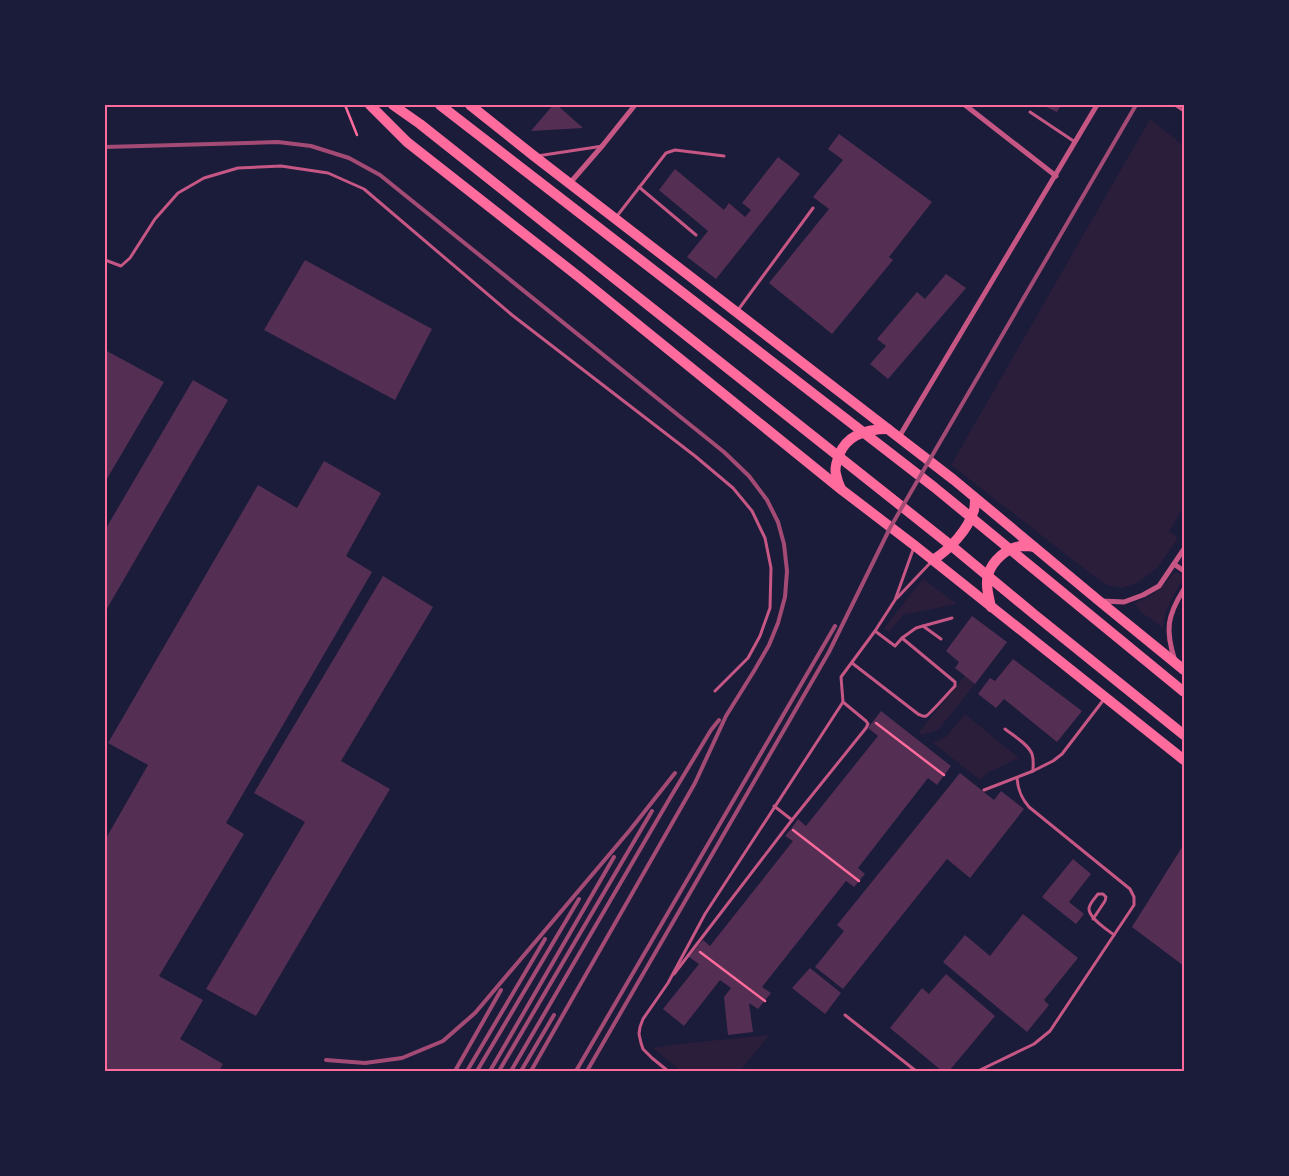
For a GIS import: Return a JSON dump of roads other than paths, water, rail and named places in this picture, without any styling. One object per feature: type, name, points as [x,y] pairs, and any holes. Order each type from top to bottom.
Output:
[{"type":"main road","points":[[370,105],[407,142],[579,277],[842,490],[1184,760]]},
{"type":"main road","points":[[393,105],[420,124],[954,548],[1184,735]]},
{"type":"main road","points":[[440,105],[934,487],[1184,692]]},
{"type":"main road","points":[[470,105],[899,437],[1180,666]]},
{"type":"main road","points":[[842,490],[836,475],[835,465],[847,441],[858,434],[874,429],[888,429]]},
{"type":"main road","points":[[933,560],[954,543],[963,531],[974,510],[975,498]]},
{"type":"main road","points":[[991,606],[987,589],[988,576],[995,562],[1007,550],[1020,546],[1034,547]]},
{"type":"street","points":[[570,184],[635,105]]},
{"type":"street","points":[[965,105],[1056,176]]},
{"type":"street","points":[[899,437],[1097,105]]},
{"type":"street","points":[[1098,600],[1124,602],[1143,595],[1159,586],[1184,550]]},
{"type":"street","points":[[1174,564],[1184,571]]},
{"type":"street","points":[[1180,666],[1171,647],[1168,631],[1171,614],[1184,589]]},
{"type":"lane","points":[[1175,105],[1184,111]]},
{"type":"lane","points":[[1030,112],[1076,142]]},
{"type":"lane","points":[[534,156],[603,146]]},
{"type":"lane","points":[[615,219],[666,153],[675,150],[724,156]]},
{"type":"lane","points":[[105,260],[121,266],[130,258],[155,219],[178,194],[204,178],[238,168],[281,166],[328,173],[364,189],[512,315],[695,456],[733,488],[752,511],[764,538],[771,568],[770,608],[760,636],[748,658],[716,691]]},
{"type":"lane","points":[[639,187],[696,235]]},
{"type":"lane","points":[[737,313],[813,208]]},
{"type":"lane","points":[[668,983],[705,914],[842,702],[841,677],[875,631],[894,600],[914,546]]},
{"type":"lane","points":[[894,600],[933,560]]},
{"type":"lane","points":[[875,631],[895,646],[902,638],[916,628],[952,618]]},
{"type":"lane","points":[[923,626],[941,639]]},
{"type":"lane","points":[[852,663],[918,714],[928,715],[955,686],[955,682],[902,638]]},
{"type":"lane","points":[[984,790],[1033,771],[1062,754],[1105,698]]},
{"type":"lane","points":[[668,1071],[643,1049],[640,1043],[639,1034],[643,1020],[668,983],[868,724],[842,702]]},
{"type":"lane","points":[[1005,729],[1028,748],[1032,754],[1033,771]]},
{"type":"lane","points":[[978,1071],[1034,1044],[1050,1031],[1134,904],[1134,897],[1130,889],[1028,807],[1018,789],[1017,778]]},
{"type":"lane","points":[[774,806],[792,820]]},
{"type":"lane","points":[[1093,919],[1105,901],[1106,897],[1103,894],[1098,894],[1089,908],[1090,914],[1093,919],[1114,935]]},
{"type":"lane","points":[[845,1015],[916,1071]]},
{"type":"railway","points":[[587,1071],[829,652],[890,528],[1136,105]]},
{"type":"railway","points":[[105,147],[278,142],[311,146],[349,158],[380,175],[724,452],[749,476],[767,500],[778,522],[784,544],[787,571],[785,597],[778,623],[769,645],[726,716],[695,783],[531,1071]]},
{"type":"railway","points":[[576,1071],[835,626]]},
{"type":"railway","points":[[511,1071],[670,798],[719,720]]},
{"type":"railway","points":[[326,1060],[365,1063],[402,1058],[443,1041],[475,1013],[630,830],[675,773]]},
{"type":"railway","points":[[499,1071],[652,811]]},
{"type":"railway","points":[[490,1071],[614,857]]},
{"type":"railway","points":[[477,1071],[579,899]]},
{"type":"railway","points":[[467,1071],[545,939]]},
{"type":"railway","points":[[455,1071],[501,990]]},
{"type":"railway","points":[[521,1071],[554,1015]]}]
